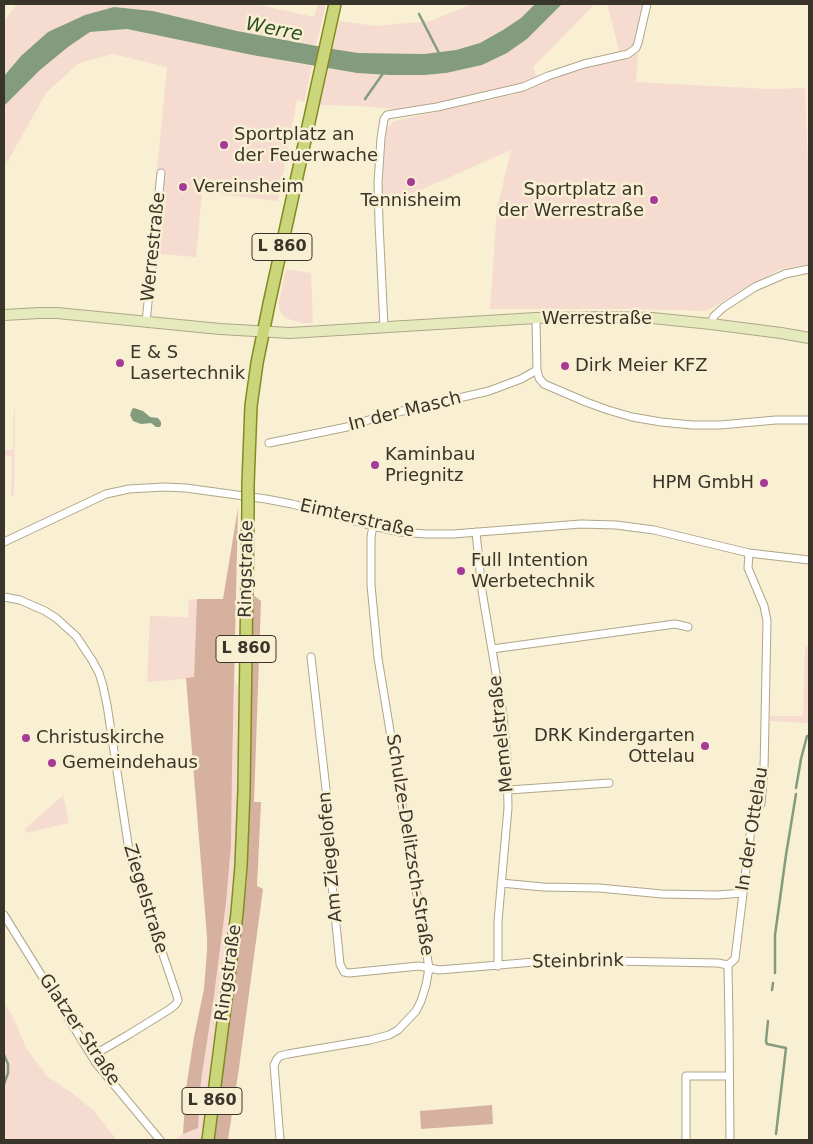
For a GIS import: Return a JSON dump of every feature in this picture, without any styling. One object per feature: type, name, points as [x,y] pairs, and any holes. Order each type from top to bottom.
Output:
[{"type":"main road","name":"Ringstraße","points":[[208,1140],[242,866],[251,406],[263,332],[334,9]]},
{"type":"main road","name":"Werrestraße","points":[[4,315],[57,313],[290,333],[536,318],[624,317],[710,324],[809,338]]},
{"type":"street","points":[[384,327],[378,204],[380,147],[384,119],[387,115],[437,107],[523,87],[584,64],[628,54],[636,48],[638,43],[647,4]]},
{"type":"street","name":"Werrestraße","points":[[146,322],[161,173]]},
{"type":"street","points":[[710,324],[714,316],[724,307],[754,287],[785,274],[809,269]]},
{"type":"street","points":[[536,318],[537,370],[539,378],[544,384],[608,410],[632,417],[692,425],[809,420]]},
{"type":"street","name":"In der Masch","points":[[269,444],[347,427],[382,416],[489,391],[521,379],[537,370]]},
{"type":"street","name":"Eimterstraße","points":[[4,542],[106,494],[140,488],[186,488],[266,499],[400,532],[453,534],[581,524],[616,525],[654,530],[748,553],[809,560]]},
{"type":"street","name":"Schulze-Delitzsch-Straße","points":[[280,1140],[274,1065],[277,1059],[288,1054],[370,1040],[389,1035],[398,1030],[416,1011],[421,1001],[429,968],[378,658],[371,585],[371,537],[373,526]]},
{"type":"street","name":"Memelstraße","points":[[476,532],[482,591],[505,735],[508,790],[507,824],[498,921],[498,966]]},
{"type":"street","name":"In der Ottelau","points":[[730,1140],[728,966],[735,959],[752,820],[755,811],[761,804],[764,770],[767,621],[764,606],[748,568],[748,553]]},
{"type":"street","name":"Ziegelstraße","points":[[4,597],[20,600],[56,618],[76,636],[99,673],[107,705],[126,842],[178,1000],[170,1009],[92,1056]]},
{"type":"street","points":[[492,649],[675,624],[688,627]]},
{"type":"street","name":"Am Ziegelofen","points":[[311,657],[327,798],[326,825],[340,964],[344,972],[349,973],[419,966],[429,968]]},
{"type":"street","points":[[508,790],[609,783]]},
{"type":"street","points":[[502,883],[543,887],[599,888],[662,894],[717,895],[744,893]]},
{"type":"street","name":"Glatzer Straße","points":[[4,914],[92,1056],[160,1140]]},
{"type":"street","name":"Steinbrink","points":[[429,968],[439,970],[558,960],[718,963],[728,966]]},
{"type":"street","points":[[686,1140],[686,1076],[729,1076]]},
{"type":"shaded area","points":[[17,4],[255,4],[314,17],[318,4],[326,4],[316,45],[237,31],[154,11],[114,7],[21,56],[4,76],[4,21]]},
{"type":"shaded area","points":[[471,4],[535,4],[521,18],[503,30],[480,43],[456,50],[424,54],[358,53],[333,49],[339,21],[376,26],[430,21]]},
{"type":"shaded area","points":[[535,4],[562,4],[527,39],[507,53],[482,65],[446,73],[425,75],[357,73],[252,55],[127,29],[90,32],[40,70],[4,106],[4,76],[21,56],[48,32],[85,15],[114,7],[153,11],[237,31],[358,53],[424,54],[456,50],[480,43],[521,18]]},
{"type":"shaded area","points":[[562,4],[595,4],[533,67],[537,77],[511,88],[403,110],[320,105],[328,68],[357,73],[425,75],[446,73],[482,65],[507,53],[527,39]]},
{"type":"shaded area","points":[[607,4],[646,4],[633,49],[620,54]]},
{"type":"shaded area","name":"Sportplatz an der Feuerwache","points":[[127,29],[312,66],[304,102],[297,100],[278,201],[202,192],[196,257],[149,253],[167,67],[113,54],[79,63],[46,93],[4,168],[4,106],[40,70],[90,32]]},
{"type":"shaded area","name":"Sportplatz an der Werrestraße","points":[[638,54],[636,82],[768,89],[805,88],[809,192],[809,264],[779,270],[707,311],[490,309],[497,209],[511,150],[382,207],[386,129],[394,121],[516,94],[540,81],[583,67]]},
{"type":"shaded area","points":[[286,269],[311,273],[313,323],[291,320],[284,317],[280,311],[279,301]]},
{"type":"shaded area","points":[[134,408],[143,411],[150,417],[158,418],[161,422],[160,427],[156,427],[151,423],[141,424],[133,421],[130,415]]},
{"type":"shaded area","points":[[14,409],[14,495],[11,496],[12,456],[4,456],[4,450],[13,450]]},
{"type":"shaded area","points":[[238,508],[231,846],[226,903],[201,1081],[198,1128],[183,1134],[186,1089],[204,989],[207,951],[186,678],[194,677],[197,599],[223,599]]},
{"type":"shaded area","points":[[253,595],[261,601],[254,802],[261,802],[257,886],[263,889],[228,1140],[214,1140],[247,881]]},
{"type":"shaded area","points":[[197,599],[194,678],[147,682],[150,616],[188,617],[189,600]]},
{"type":"shaded area","points":[[805,647],[809,647],[809,723],[770,721],[770,716],[803,716]]},
{"type":"shaded area","points":[[235,679],[239,692],[238,813],[234,891],[202,1140],[175,1140],[198,1127],[201,1081],[226,903],[231,846]]},
{"type":"shaded area","points":[[63,795],[69,823],[26,833],[25,829]]},
{"type":"shaded area","points":[[4,1002],[15,1021],[26,1048],[47,1076],[94,1111],[117,1140],[4,1140]]},
{"type":"shaded area","points":[[492,1105],[493,1124],[421,1129],[420,1111]]},
{"type":"waterway","points":[[419,14],[440,55]]},
{"type":"waterway","points":[[365,99],[384,72]]},
{"type":"waterway","points":[[796,788],[807,736]]},
{"type":"waterway","points":[[775,973],[775,935],[796,794]]},
{"type":"waterway","points":[[772,990],[773,983]]},
{"type":"waterway","points":[[768,1021],[767,1044],[786,1048],[776,1134]]},
{"type":"waterway","points":[[4,1055],[8,1064],[8,1073],[4,1084]]},
{"type":"place","name":"Sportplatz an der Feuerwache","points":[[224,145]]},
{"type":"place","name":"Tennisheim","points":[[411,182]]},
{"type":"place","name":"Vereinsheim","points":[[183,187]]},
{"type":"place","name":"Sportplatz an der Werrestraße","points":[[654,200]]},
{"type":"place","name":"E & S Lasertechnik","points":[[120,363]]},
{"type":"place","name":"Dirk Meier KFZ","points":[[565,366]]},
{"type":"place","name":"Kaminbau Priegnitz","points":[[375,465]]},
{"type":"place","name":"HPM GmbH","points":[[764,483]]},
{"type":"place","name":"Full Intention Werbetechnik","points":[[461,571]]},
{"type":"place","name":"Christuskirche","points":[[26,738]]},
{"type":"place","name":"DRK Kindergarten Ottelau","points":[[705,746]]},
{"type":"place","name":"Gemeindehaus","points":[[52,763]]},
{"type":"water label","name":"Werre","points":[[274,30]]}]
